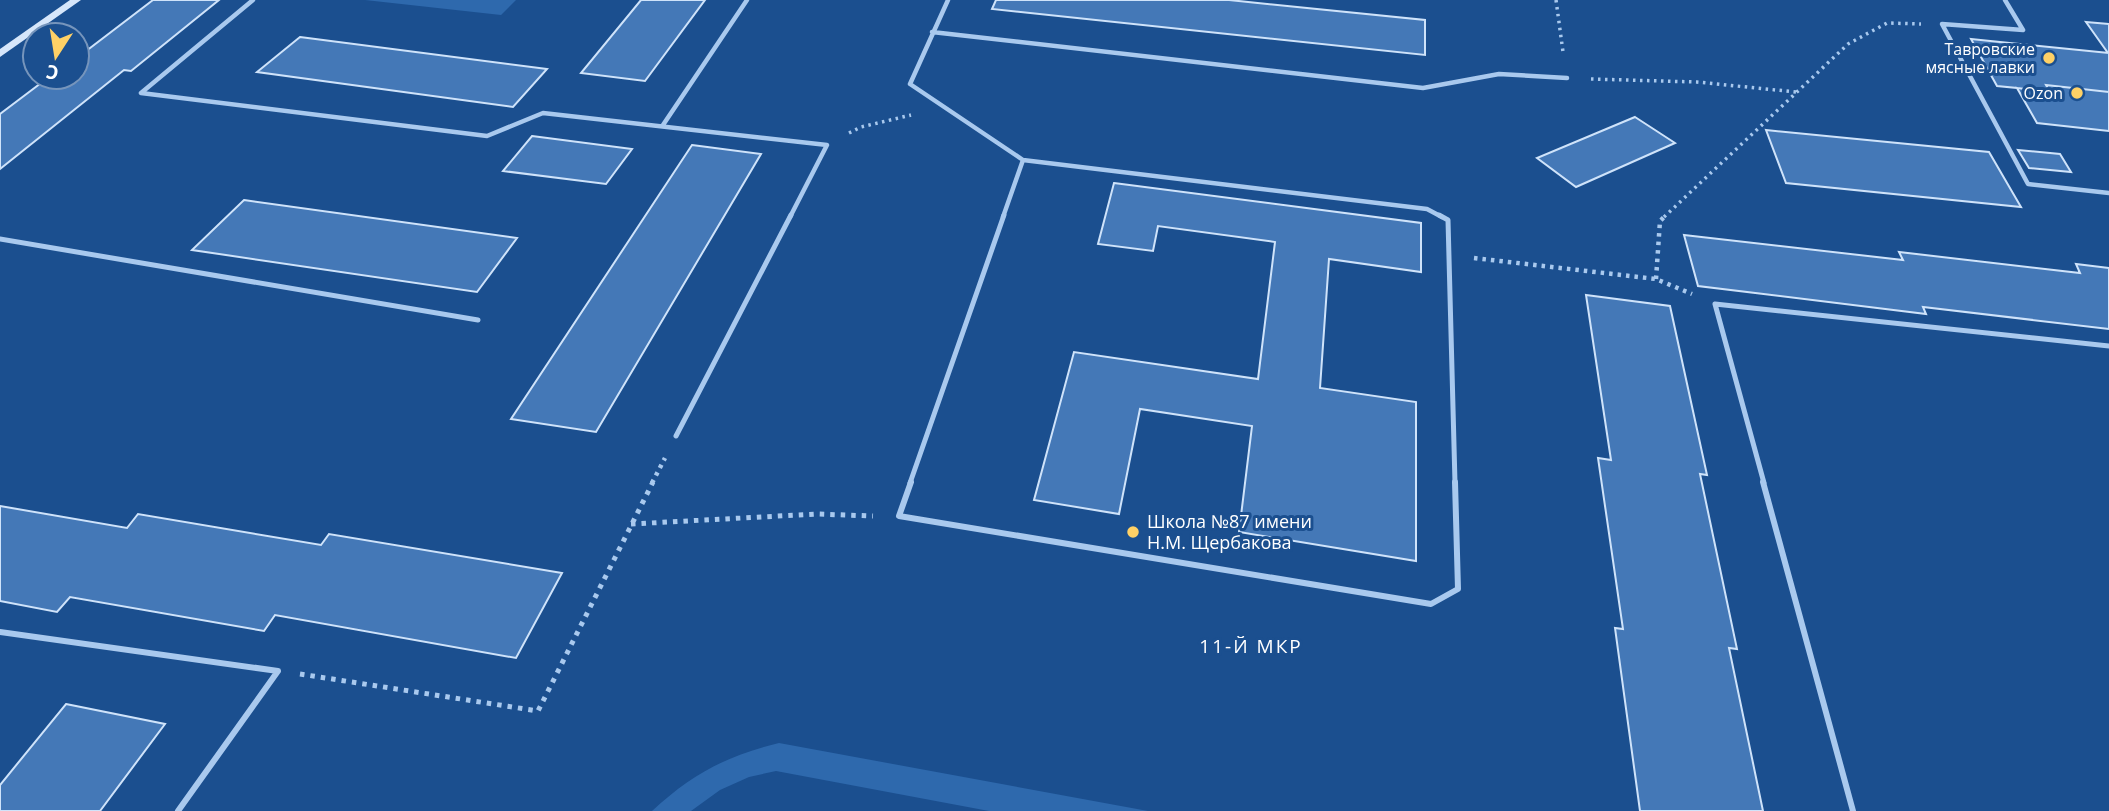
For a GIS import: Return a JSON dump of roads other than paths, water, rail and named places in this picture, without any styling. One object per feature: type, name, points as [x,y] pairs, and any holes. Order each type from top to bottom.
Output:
[{"type":"street","points":[[2,51],[76,0]]},
{"type":"lane","points":[[253,0],[141,93],[487,136],[543,113],[827,145],[676,436]]},
{"type":"lane","points":[[663,125],[747,0]]},
{"type":"lane","points":[[948,0],[910,84],[1023,160],[1427,209],[1448,220],[1458,589],[1431,604],[899,516],[1023,160]]},
{"type":"lane","points":[[2005,0],[2023,30],[1942,24],[2028,184],[2109,193]]},
{"type":"lane","points":[[932,33],[1423,88],[1499,74],[1567,78]]},
{"type":"lane","points":[[0,239],[478,320]]},
{"type":"lane","points":[[1853,811],[1716,304],[2109,346]]},
{"type":"lane","points":[[0,632],[278,671],[178,811]]},
{"type":"place","name":"Тавровские мясные лавки","points":[[2049,58]]},
{"type":"place","name":"Ozon","points":[[2077,93]]},
{"type":"place","name":"Школа №87 имени Н.М. Щербакова","points":[[1133,532]]},
{"type":"district","name":"11-Й МКР","points":[[1251,646]]}]
